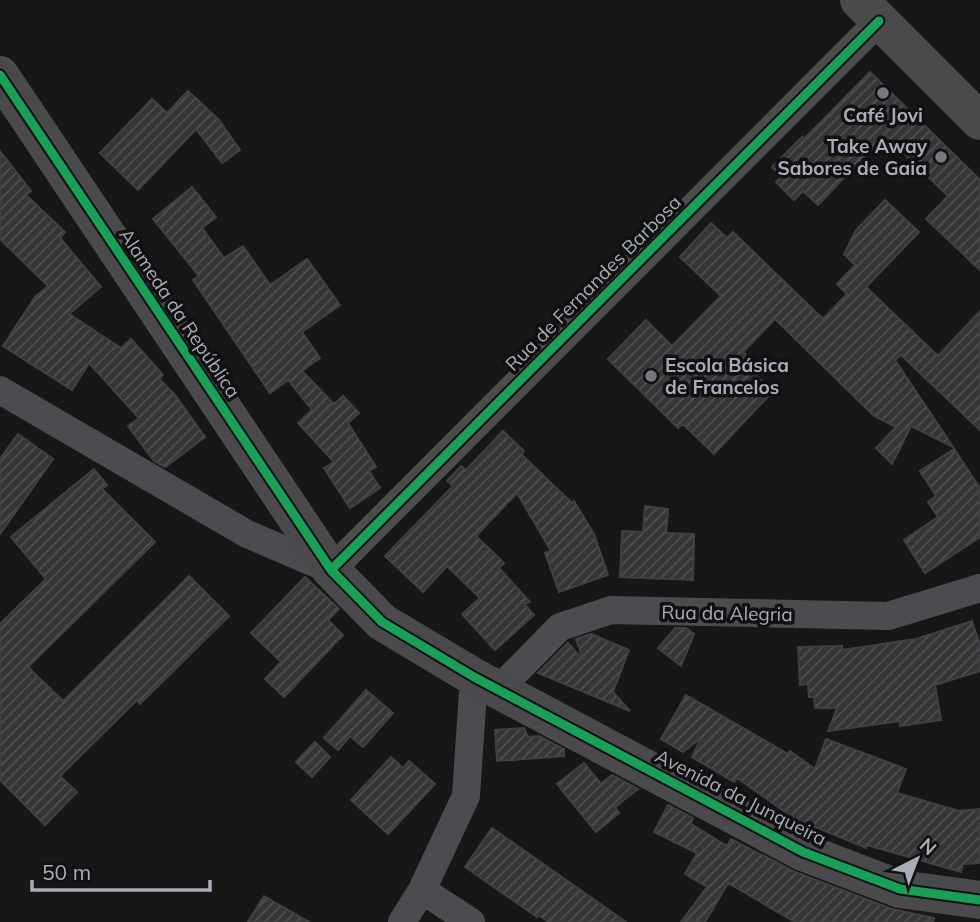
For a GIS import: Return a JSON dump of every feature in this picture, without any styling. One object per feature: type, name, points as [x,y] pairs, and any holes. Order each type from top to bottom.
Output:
[{"type":"street","points":[[869,10],[980,121]]},
{"type":"street","name":"Rua de Fernandes Barbosa","points":[[331,570],[869,10]]},
{"type":"street","name":"Alameda da República","points":[[0,75],[331,570],[382,622],[487,683]]},
{"type":"street","points":[[0,390],[247,534],[331,570]]},
{"type":"street","name":"Rua da Alegria","points":[[487,683],[560,627],[611,610],[888,616],[980,588]]},
{"type":"street","points":[[402,922],[422,890],[466,796],[487,683]]},
{"type":"street","name":"Avenida da Junqueira","points":[[487,683],[803,852],[900,889],[980,900]]},
{"type":"street","points":[[422,890],[471,922]]},
{"type":"building","points":[[870,72],[980,180],[980,270],[926,219],[948,196],[885,135],[818,205],[803,191],[794,200],[776,182],[781,177],[772,167],[802,137],[804,139]]},
{"type":"building","points":[[188,91],[219,120],[240,150],[222,163],[196,129],[138,190],[100,153],[152,99],[167,113]]},
{"type":"building","points":[[0,151],[31,191],[26,195],[65,232],[60,238],[101,287],[69,314],[121,348],[131,339],[163,375],[159,379],[175,395],[205,437],[165,467],[154,461],[128,426],[139,418],[89,363],[72,390],[3,346],[35,297],[48,286],[0,239]]},
{"type":"building","points":[[192,187],[216,217],[202,228],[224,258],[243,246],[270,285],[307,259],[340,305],[302,332],[320,358],[302,371],[334,404],[343,396],[359,413],[348,423],[376,467],[369,471],[380,488],[350,508],[324,468],[334,462],[298,423],[312,410],[288,380],[270,393],[193,280],[199,276],[153,219]]},
{"type":"building","points":[[885,200],[919,232],[866,287],[938,356],[980,311],[980,430],[901,355],[895,360],[953,447],[911,426],[892,464],[876,448],[896,427],[874,416],[775,319],[743,352],[762,370],[756,375],[773,391],[714,454],[683,424],[678,428],[608,359],[646,320],[672,346],[721,296],[680,257],[711,223],[727,238],[733,232],[823,319],[847,294],[837,284],[855,265],[844,254],[856,230]]},
{"type":"building","points":[[503,431],[524,451],[521,454],[572,503],[574,501],[594,534],[608,575],[559,592],[545,553],[551,551],[517,493],[476,536],[504,563],[499,568],[530,602],[524,604],[534,615],[495,650],[462,614],[480,598],[447,566],[423,592],[385,556],[453,486],[447,481],[461,466],[466,470]]},
{"type":"building","points":[[18,434],[53,459],[0,534],[0,459]]},
{"type":"building","points":[[954,449],[980,488],[980,537],[925,573],[904,540],[938,517],[928,502],[936,496],[920,471]]},
{"type":"building","points":[[94,469],[107,485],[102,489],[155,542],[28,667],[63,701],[189,576],[229,616],[140,704],[137,700],[60,776],[77,792],[45,825],[0,780],[0,624],[46,579],[11,537]]},
{"type":"building","points":[[645,506],[668,509],[666,533],[694,534],[693,580],[620,577],[622,531],[643,532]]},
{"type":"building","points":[[305,577],[339,609],[328,620],[343,635],[284,697],[265,679],[281,662],[251,633]]},
{"type":"building","points":[[972,621],[980,645],[980,671],[935,685],[941,720],[900,726],[900,721],[828,731],[837,708],[815,708],[814,697],[809,697],[808,684],[800,685],[798,647],[842,646],[842,650],[916,639]]},
{"type":"building","points":[[675,628],[686,628],[694,634],[681,666],[658,648]]},
{"type":"building","points":[[591,634],[629,650],[613,692],[630,711],[538,673],[568,643],[583,660],[576,639]]},
{"type":"building","points":[[366,690],[393,713],[363,747],[350,736],[338,750],[324,738]]},
{"type":"building","points":[[686,695],[788,754],[790,751],[815,769],[826,739],[906,769],[897,793],[959,811],[980,809],[980,863],[963,864],[961,872],[867,845],[866,848],[794,818],[737,778],[734,782],[692,757],[701,738],[683,752],[661,739]]},
{"type":"building","points":[[524,728],[528,737],[539,736],[564,749],[564,756],[497,761],[495,730]]},
{"type":"building","points":[[315,742],[330,757],[312,777],[296,762]]},
{"type":"building","points":[[391,757],[403,768],[409,761],[435,784],[388,834],[351,800]]},
{"type":"building","points":[[584,763],[601,784],[612,775],[638,789],[615,807],[619,813],[596,832],[557,784]]},
{"type":"building","points":[[668,805],[693,818],[691,824],[727,846],[731,839],[795,872],[892,909],[934,918],[933,922],[795,922],[728,883],[705,922],[681,922],[707,887],[685,874],[697,853],[654,832]]},
{"type":"building","points":[[492,828],[626,922],[549,922],[538,915],[537,917],[465,867]]},
{"type":"building","points":[[264,896],[309,922],[248,922]]},
{"type":"cycle path","points":[[331,570],[879,21]]},
{"type":"cycle path","points":[[0,75],[331,570],[382,622],[474,677],[803,852],[900,889],[980,900]]},
{"type":"place","name":"Café Jovi","points":[[883,93]]},
{"type":"place","name":"Take Away Sabores de Gaia","points":[[941,157]]},
{"type":"place","name":"Escola Básica de Francelos","points":[[651,376]]}]
